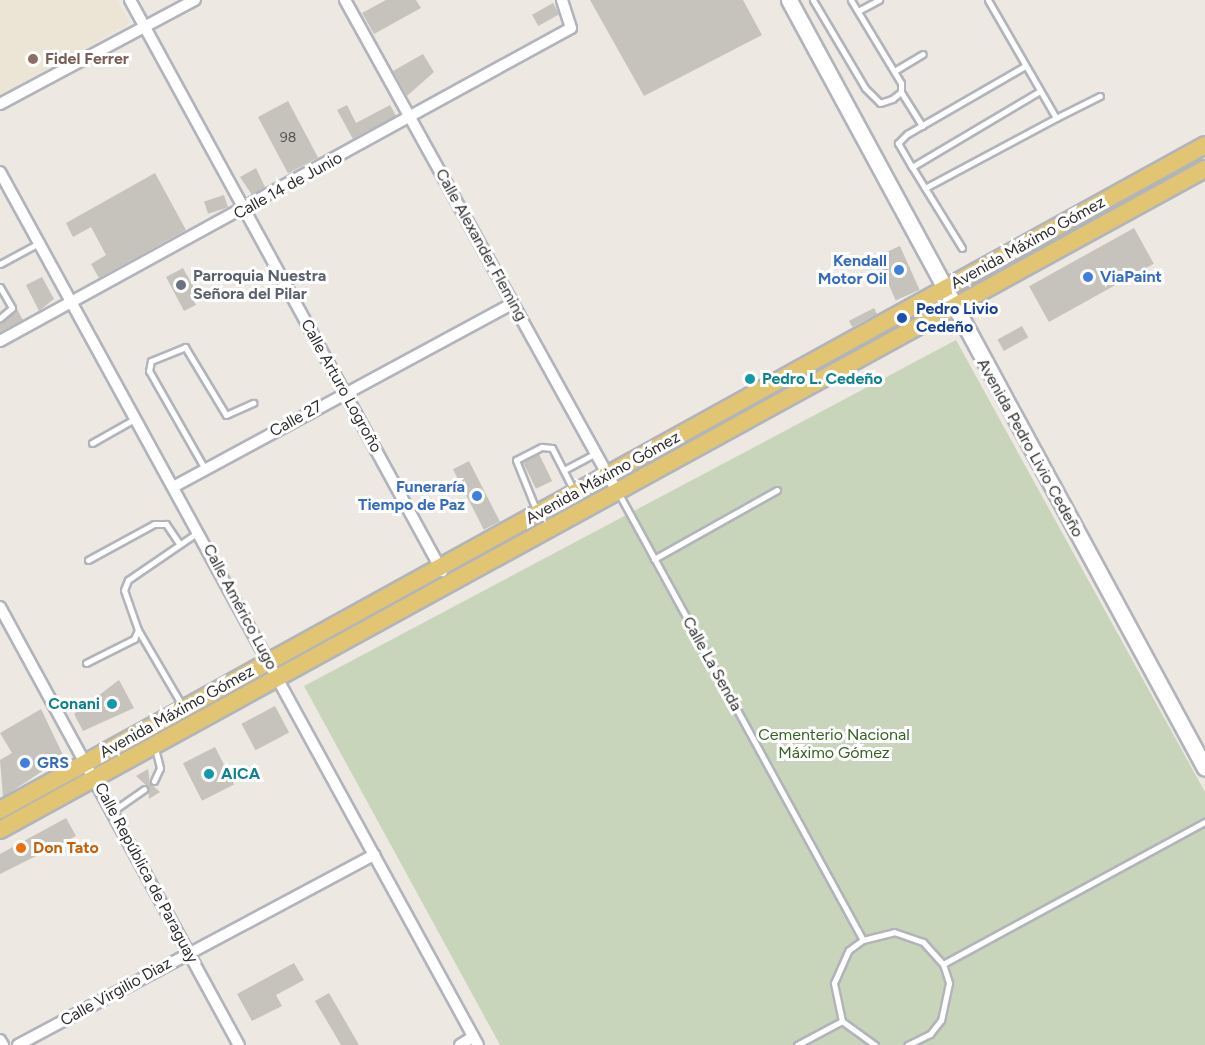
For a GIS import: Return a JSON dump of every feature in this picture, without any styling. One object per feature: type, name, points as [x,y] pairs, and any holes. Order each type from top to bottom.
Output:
[{"type":"main road","name":"Avenida Pedro Livio Cedeño","points":[[789,0],[1205,768]]},
{"type":"main road","name":"Avenida Máximo Gómez","points":[[445,575],[538,514],[575,494],[612,483],[944,289],[1205,145]]},
{"type":"main road","name":"Avenida Máximo Gómez","points":[[0,810],[154,744],[273,668],[612,483],[1205,168]]},
{"type":"main road","name":"Avenida Máximo Gómez","points":[[0,830],[184,708],[273,668]]},
{"type":"street","name":"Calle Arturo Logroño","points":[[130,0],[445,575]]},
{"type":"street","points":[[0,104],[195,0]]},
{"type":"street","name":"Calle Alexander Fleming","points":[[345,0],[612,483]]},
{"type":"street","name":"Calle 14 de Junio","points":[[0,341],[246,210],[574,25],[562,0]]},
{"type":"street","name":"Calle Américo Lugo","points":[[0,172],[175,486],[476,1041]]},
{"type":"street","name":"Calle 27","points":[[175,486],[513,303]]},
{"type":"street","name":"Calle República de Paraguay","points":[[0,607],[239,1045]]},
{"type":"street","name":"Calle Virgilio Diaz","points":[[18,1045],[374,855]]},
{"type":"street","points":[[0,1040],[3,1045]]},
{"type":"street","points":[[459,1045],[476,1041]]},
{"type":"lane","points":[[813,0],[874,98],[880,103],[901,92]]},
{"type":"lane","points":[[851,0],[896,70],[901,92],[922,126]]},
{"type":"lane","points":[[858,11],[879,0]]},
{"type":"lane","points":[[988,0],[1056,118]]},
{"type":"lane","points":[[896,70],[923,54]]},
{"type":"lane","points":[[962,248],[898,143],[922,126],[1025,66]]},
{"type":"lane","points":[[912,167],[1040,91]]},
{"type":"lane","points":[[925,188],[1101,96]]},
{"type":"lane","points":[[0,264],[40,243]]},
{"type":"lane","points":[[0,288],[12,308],[0,318]]},
{"type":"lane","points":[[205,469],[149,371],[151,361],[184,347],[226,415],[253,403]]},
{"type":"lane","points":[[92,443],[137,417]]},
{"type":"lane","points":[[538,514],[514,463],[548,447],[564,470],[575,494]]},
{"type":"lane","points":[[564,470],[596,453]]},
{"type":"lane","name":"Calle La Senda","points":[[612,483],[863,940]]},
{"type":"lane","points":[[654,559],[777,490]]},
{"type":"lane","points":[[88,560],[154,525],[166,524],[178,542],[177,550],[128,580],[124,590],[138,630],[184,708]]},
{"type":"lane","points":[[178,542],[199,532]]},
{"type":"lane","points":[[86,663],[125,646],[138,630]]},
{"type":"lane","points":[[154,744],[160,768],[154,781]]},
{"type":"lane","points":[[113,811],[144,789]]},
{"type":"lane","points":[[943,964],[1205,822]]},
{"type":"lane","points":[[875,1045],[842,1021],[834,983],[844,958],[863,940],[894,932],[911,936],[943,964],[948,1001],[941,1020],[921,1043],[907,1045]]},
{"type":"lane","points":[[796,1045],[842,1021]]},
{"type":"shaded area","name":"Fidel Ferrer","points":[[0,0],[117,0],[130,23],[0,95]]},
{"type":"green space","name":"Cementerio Nacional Máximo Gómez","points":[[956,340],[1205,792],[1205,1045],[500,1045],[304,686]]},
{"type":"building","points":[[386,0],[416,0],[421,8],[374,34],[362,13]]},
{"type":"building","points":[[590,0],[743,0],[762,35],[644,96]]},
{"type":"building","points":[[553,3],[559,14],[538,26],[532,15]]},
{"type":"building","points":[[423,54],[434,72],[407,96],[393,71]]},
{"type":"building","points":[[288,101],[318,158],[288,173],[258,117]]},
{"type":"building","points":[[347,105],[356,123],[390,105],[396,116],[353,139],[337,110]]},
{"type":"building","points":[[256,168],[265,187],[252,195],[240,177]]},
{"type":"building","points":[[155,173],[186,230],[99,278],[91,264],[106,255],[91,227],[73,237],[66,223]]},
{"type":"building","points":[[224,195],[228,207],[208,214],[204,201]]},
{"type":"building","name":"ViaPaint","points":[[1134,228],[1154,264],[1049,322],[1029,286]]},
{"type":"building","name":"Kendall Motor Oil","points":[[900,246],[920,290],[896,300],[876,257]]},
{"type":"building","name":"Parroquia Nuestra Señora del Pilar","points":[[183,268],[197,293],[191,296],[196,305],[184,311],[166,277]]},
{"type":"building","points":[[42,277],[54,299],[39,311],[26,285]]},
{"type":"building","name":"Pedro Livio Cedeño","points":[[874,308],[877,314],[852,327],[849,321]]},
{"type":"building","points":[[17,309],[23,320],[0,332],[0,323]]},
{"type":"building","points":[[1022,326],[1028,337],[1004,351],[998,340]]},
{"type":"building","points":[[539,454],[552,481],[536,489],[523,462]]},
{"type":"building","name":"Funeraría Tiempo de Paz","points":[[469,461],[500,522],[484,530],[453,469]]},
{"type":"building","name":"Conani","points":[[119,680],[134,708],[83,731],[74,714]]},
{"type":"building","points":[[275,706],[289,732],[256,750],[241,724]]},
{"type":"building","points":[[41,709],[64,757],[3,797],[0,760],[12,753],[0,733]]},
{"type":"building","name":"AICA","points":[[215,747],[234,784],[202,801],[183,763]]},
{"type":"building","points":[[148,769],[150,783],[160,792],[149,799],[148,787],[136,776]]},
{"type":"building","points":[[66,818],[76,836],[0,874],[0,854]]},
{"type":"building","points":[[294,963],[304,980],[276,995],[282,1006],[252,1021],[237,994]]},
{"type":"building","points":[[329,993],[359,1045],[341,1045],[315,1001]]},
{"type":"place","name":"Fidel Ferrer","points":[[33,59]]},
{"type":"place","name":"Kendall Motor Oil","points":[[899,270]]},
{"type":"place","name":"ViaPaint","points":[[1088,277]]},
{"type":"place","name":"Parroquia Nuestra Señora del Pilar","points":[[181,285]]},
{"type":"place","name":"Pedro Livio Cedeño","points":[[902,318]]},
{"type":"place","name":"Pedro L. Cedeño","points":[[750,379]]},
{"type":"place","name":"Funeraría Tiempo de Paz","points":[[477,496]]},
{"type":"place","name":"Conani","points":[[112,704]]},
{"type":"place","name":"GRS","points":[[25,763]]},
{"type":"place","name":"AICA","points":[[209,774]]},
{"type":"place","name":"Don Tato","points":[[21,848]]}]
